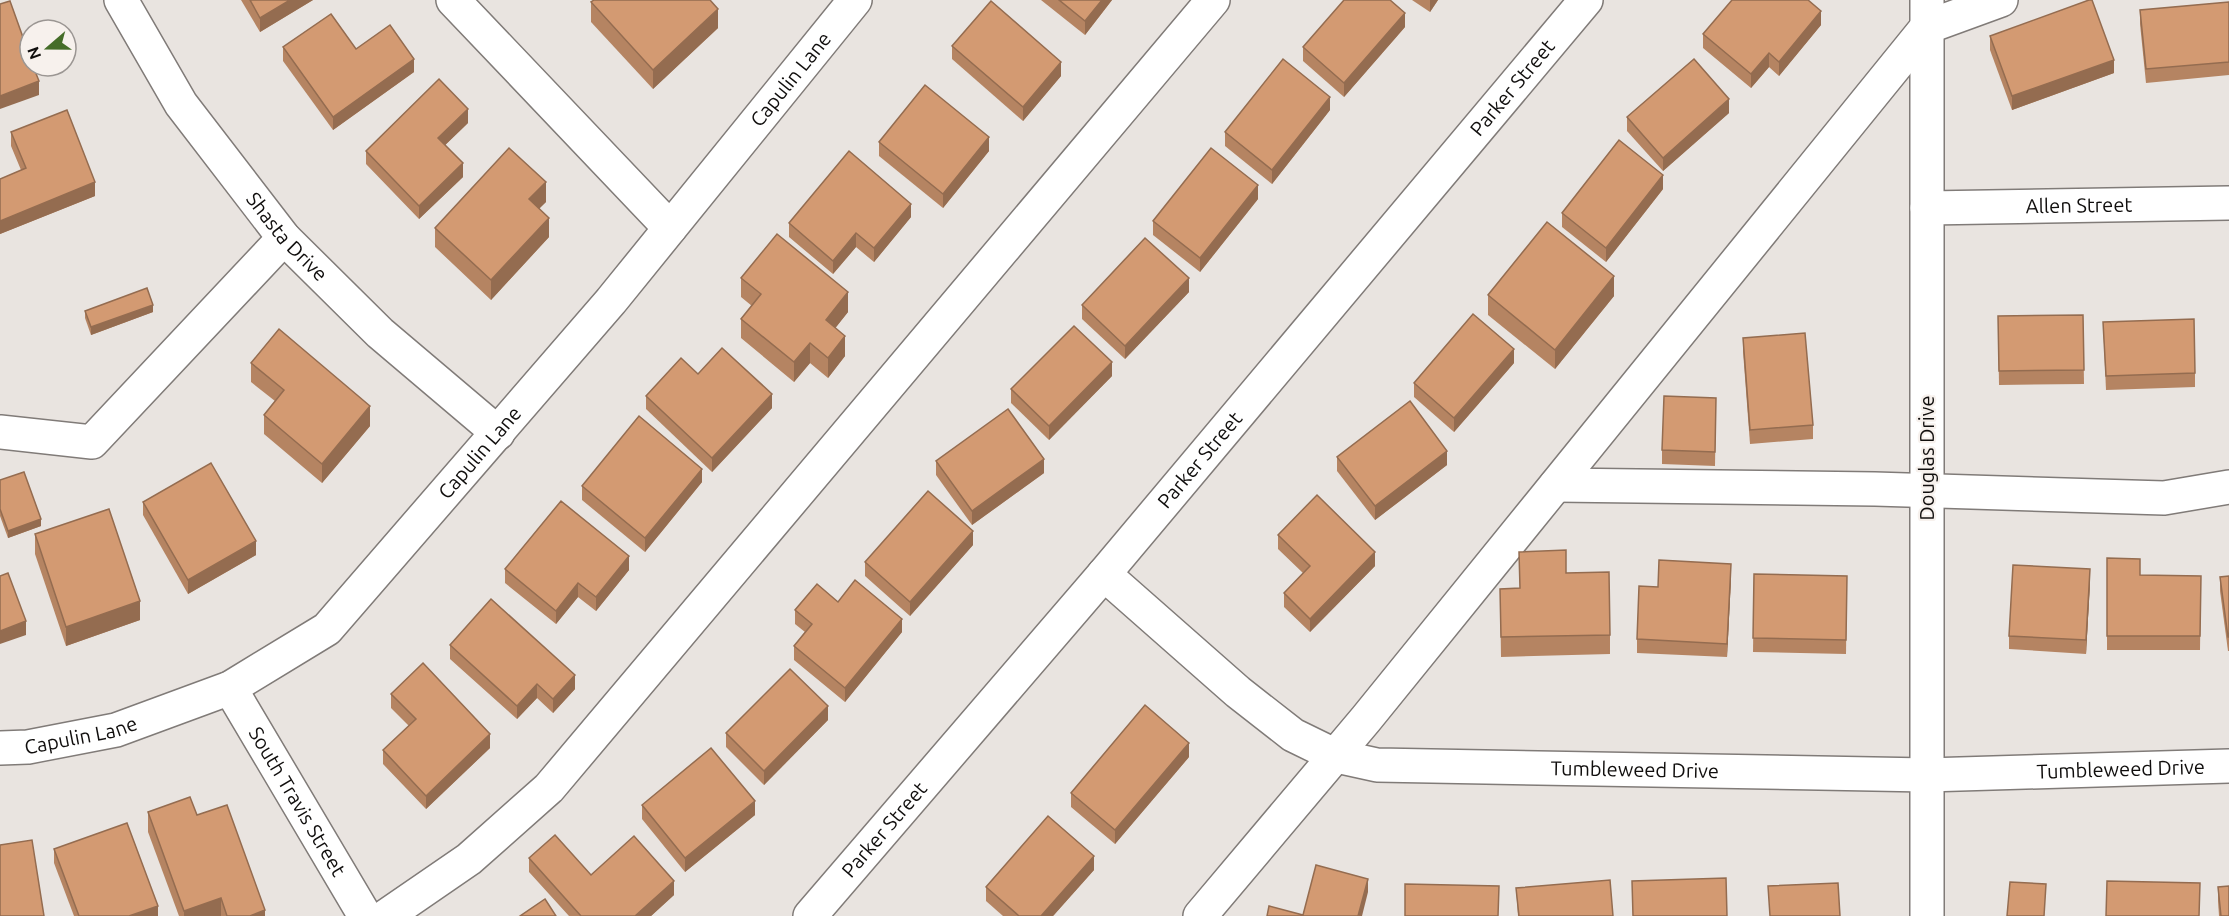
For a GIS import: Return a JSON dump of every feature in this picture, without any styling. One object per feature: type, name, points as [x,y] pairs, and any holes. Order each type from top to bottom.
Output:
[{"type":"street","name":"Shasta Drive","points":[[121,0],[181,104],[284,238],[380,333],[498,433]]},
{"type":"street","points":[[453,0],[670,228]]},
{"type":"street","points":[[386,916],[469,859],[549,788],[1213,0]]},
{"type":"street","name":"Parker Street","points":[[810,916],[1104,574],[1586,0]]},
{"type":"street","points":[[1200,916],[1336,756],[1556,485],[1927,14],[2001,0]]},
{"type":"street","name":"Capulin Lane","points":[[0,748],[28,747],[116,730],[230,688],[327,629],[498,433],[670,228],[850,2]]},
{"type":"street","name":"Douglas Drive","points":[[1927,14],[1927,916]]},
{"type":"street","name":"Allen Street","points":[[1927,208],[2229,203]]},
{"type":"street","points":[[0,432],[92,442],[284,238]]},
{"type":"street","points":[[1556,485],[1927,491],[2164,498],[2229,487]]},
{"type":"street","name":"Tumbleweed Drive","points":[[1104,574],[1238,692],[1293,735],[1336,756],[1377,765],[1927,775],[2229,766]]},
{"type":"street","name":"South Travis Street","points":[[230,688],[365,916]]},
{"type":"building","points":[[250,0],[290,0],[260,18]]},
{"type":"building","points":[[594,0],[710,0],[718,9],[653,70],[591,2]]},
{"type":"building","points":[[1059,0],[1102,0],[1085,21]]},
{"type":"building","points":[[1344,0],[1390,0],[1405,13],[1344,83],[1303,47]]},
{"type":"building","points":[[1732,0],[1808,0],[1821,11],[1779,62],[1769,53],[1751,74],[1703,34]]},
{"type":"building","points":[[2092,0],[2114,60],[2012,96],[1990,36]]},
{"type":"building","points":[[10,1],[18,23],[18,78],[38,78],[39,81],[0,96],[0,4]]},
{"type":"building","points":[[991,1],[1061,62],[1023,107],[952,46]]},
{"type":"building","points":[[2229,2],[2229,62],[2146,69],[2140,10]]},
{"type":"building","points":[[331,14],[356,49],[390,25],[414,59],[333,117],[283,47]]},
{"type":"building","points":[[1283,59],[1330,97],[1272,170],[1225,132]]},
{"type":"building","points":[[1694,59],[1729,99],[1663,158],[1627,117]]},
{"type":"building","points":[[439,79],[468,109],[438,138],[463,163],[419,206],[366,151]]},
{"type":"building","points":[[925,85],[989,137],[943,194],[879,142]]},
{"type":"building","points":[[67,110],[95,182],[0,221],[0,179],[26,168],[11,132]]},
{"type":"building","points":[[1619,140],[1663,175],[1606,248],[1562,213]]},
{"type":"building","points":[[509,148],[546,182],[529,199],[549,218],[491,280],[435,228]]},
{"type":"building","points":[[1211,148],[1258,185],[1200,258],[1153,221]]},
{"type":"building","points":[[849,151],[911,204],[874,248],[856,233],[833,261],[789,223]]},
{"type":"building","points":[[1547,222],[1614,276],[1555,350],[1488,295]]},
{"type":"building","points":[[777,234],[848,292],[826,320],[845,336],[828,358],[810,343],[794,362],[741,319],[761,294],[741,278]]},
{"type":"building","points":[[1145,238],[1189,278],[1125,346],[1082,305]]},
{"type":"building","points":[[147,288],[153,305],[91,327],[85,311]]},
{"type":"building","points":[[1473,314],[1514,349],[1454,418],[1414,383]]},
{"type":"building","points":[[2083,315],[2084,370],[1999,371],[1998,316]]},
{"type":"building","points":[[2194,319],[2195,373],[2106,376],[2103,322]]},
{"type":"building","points":[[1074,326],[1112,362],[1049,426],[1011,389]]},
{"type":"building","points":[[279,329],[370,406],[322,464],[264,415],[284,390],[251,363]]},
{"type":"building","points":[[1805,333],[1813,425],[1750,430],[1743,338]]},
{"type":"building","points":[[722,348],[772,394],[712,458],[646,396],[681,358],[698,374]]},
{"type":"building","points":[[1664,396],[1716,398],[1715,452],[1662,450]]},
{"type":"building","points":[[1410,401],[1447,451],[1375,506],[1337,457]]},
{"type":"building","points":[[1008,409],[1044,459],[972,511],[936,461]]},
{"type":"building","points":[[639,416],[702,469],[645,538],[582,486]]},
{"type":"building","points":[[211,463],[256,541],[188,580],[143,502]]},
{"type":"building","points":[[24,472],[41,519],[8,531],[0,509],[0,480]]},
{"type":"building","points":[[928,491],[973,531],[910,602],[865,562]]},
{"type":"building","points":[[1317,495],[1375,552],[1310,619],[1284,593],[1310,566],[1278,535]]},
{"type":"building","points":[[561,501],[629,556],[596,597],[578,583],[556,611],[505,569]]},
{"type":"building","points":[[109,509],[140,601],[66,627],[35,534]]},
{"type":"building","points":[[1566,550],[1566,573],[1609,572],[1610,635],[1501,637],[1500,589],[1520,588],[1519,552]]},
{"type":"building","points":[[2107,558],[2140,559],[2140,575],[2201,576],[2200,636],[2107,636]]},
{"type":"building","points":[[1659,560],[1731,564],[1727,644],[1637,639],[1639,586],[1658,587]]},
{"type":"building","points":[[2013,565],[2090,569],[2086,640],[2009,636]]},
{"type":"building","points":[[8,573],[26,621],[0,631],[0,576]]},
{"type":"building","points":[[1754,574],[1847,576],[1846,640],[1753,638]]},
{"type":"building","points":[[2229,576],[2229,637],[2228,637],[2220,577]]},
{"type":"building","points":[[855,580],[902,619],[845,688],[794,646],[812,624],[795,610],[817,584],[838,602]]},
{"type":"building","points":[[491,599],[575,675],[553,699],[537,684],[517,706],[450,645]]},
{"type":"building","points":[[423,663],[490,734],[426,796],[383,750],[416,719],[391,694]]},
{"type":"building","points":[[790,669],[828,706],[764,771],[726,733]]},
{"type":"building","points":[[1145,705],[1189,743],[1115,830],[1071,793]]},
{"type":"building","points":[[711,748],[755,801],[685,858],[642,805]]},
{"type":"building","points":[[190,797],[197,815],[227,805],[265,910],[250,916],[227,916],[221,898],[184,911],[148,812]]},
{"type":"building","points":[[1048,816],[1094,856],[1041,916],[1019,916],[986,887]]},
{"type":"building","points":[[127,823],[158,906],[129,916],[79,916],[54,849]]},
{"type":"building","points":[[555,835],[591,875],[634,836],[674,881],[635,916],[581,916],[529,858]]},
{"type":"building","points":[[32,840],[44,916],[0,916],[0,845]]},
{"type":"building","points":[[1316,865],[1368,879],[1358,916],[1267,916],[1269,906],[1303,915]]},
{"type":"building","points":[[1726,878],[1727,916],[1633,916],[1632,881]]},
{"type":"building","points":[[1610,880],[1613,916],[1519,916],[1516,888]]},
{"type":"building","points":[[2107,881],[2200,883],[2199,916],[2106,916]]},
{"type":"building","points":[[2010,882],[2046,884],[2044,916],[2007,916]]},
{"type":"building","points":[[1838,883],[1840,916],[1770,916],[1768,886]]},
{"type":"building","points":[[1405,884],[1499,886],[1498,916],[1405,916]]},
{"type":"building","points":[[2229,886],[2229,916],[2221,916],[2218,887]]},
{"type":"building","points":[[545,899],[556,916],[520,916]]}]
